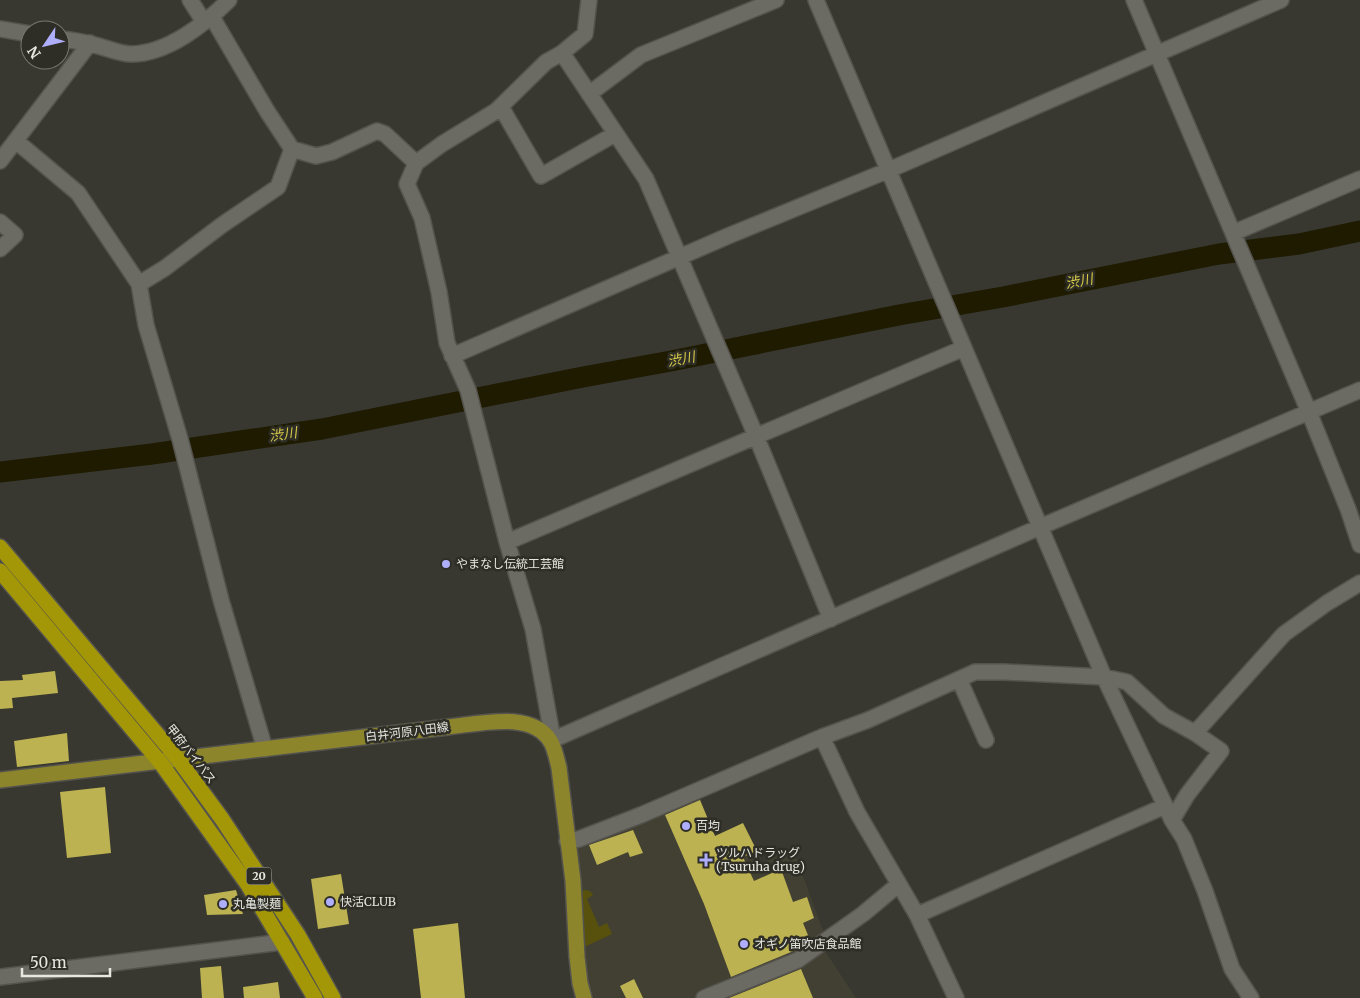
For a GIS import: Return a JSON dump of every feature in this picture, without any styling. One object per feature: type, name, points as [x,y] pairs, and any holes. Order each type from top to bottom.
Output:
[{"type":"highway","name":"甲府バイパス","points":[[0,547],[178,759],[222,819],[298,935],[333,998]]},
{"type":"highway","name":"20","points":[[0,571],[160,762],[248,885],[315,998]]},
{"type":"main road","name":"白井河原八田線","points":[[0,780],[507,721],[530,725],[550,741]]},
{"type":"main road","points":[[550,741],[560,768],[573,881],[577,957],[584,998]]},
{"type":"street","points":[[190,0],[208,20],[292,148],[316,156],[332,152],[377,131],[385,134],[416,164]]},
{"type":"street","points":[[70,41],[129,54],[150,52],[187,34],[208,20],[229,0]]},
{"type":"street","points":[[589,0],[585,34],[546,62],[496,111],[442,144],[416,164],[407,184],[422,218],[439,292],[447,343],[468,390],[506,542],[533,629],[551,729],[550,741],[1040,527],[1360,390]]},
{"type":"street","points":[[589,94],[641,55],[776,0]]},
{"type":"street","points":[[816,0],[944,296],[964,348],[1104,676],[1168,813],[1184,839],[1205,891],[1232,969],[1251,998]]},
{"type":"street","points":[[1134,0],[1309,412],[1348,509],[1360,545]]},
{"type":"street","points":[[452,356],[728,236],[889,170],[1281,0]]},
{"type":"street","points":[[0,29],[20,32]]},
{"type":"street","points":[[0,161],[90,44]]},
{"type":"street","points":[[562,52],[646,179],[756,436],[831,619]]},
{"type":"street","points":[[501,107],[541,176],[615,134]]},
{"type":"street","points":[[16,141],[78,193],[139,284],[146,325],[180,439],[222,600],[265,749]]},
{"type":"street","points":[[139,284],[165,268],[222,225],[278,187],[292,148]]},
{"type":"street","points":[[1235,238],[1360,180]]},
{"type":"street","points":[[0,222],[15,235],[0,249]]},
{"type":"street","points":[[506,542],[964,348]]},
{"type":"street","points":[[1195,733],[1284,634],[1327,602],[1360,583]]},
{"type":"street","points":[[567,840],[579,839],[608,828],[822,737],[868,720],[975,672],[1104,676],[1127,682],[1164,716],[1195,733],[1221,751],[1187,795],[1168,813],[918,914]]},
{"type":"street","points":[[959,679],[986,740]]},
{"type":"street","points":[[822,737],[857,812],[918,914],[956,998]]},
{"type":"street","points":[[704,998],[798,960],[863,914],[899,884]]},
{"type":"street","points":[[0,977],[282,942]]},
{"type":"shaded area","points":[[698,793],[715,836],[743,823],[761,863],[793,849],[825,936],[823,948],[856,998],[594,998],[587,981],[582,948],[581,891],[577,844]]},
{"type":"shaded area","points":[[581,891],[590,891],[593,895],[587,899],[599,927],[607,923],[612,934],[582,948]]},
{"type":"building","points":[[55,671],[58,693],[12,698],[13,708],[0,709],[0,681],[23,680],[22,675]]},
{"type":"building","points":[[67,733],[69,761],[17,767],[14,741]]},
{"type":"building","points":[[105,787],[111,853],[67,858],[60,792]]},
{"type":"building","points":[[700,800],[715,836],[743,823],[757,851],[743,857],[754,881],[781,869],[793,902],[807,897],[814,918],[803,923],[810,940],[796,950],[731,977],[704,904],[665,815]]},
{"type":"building","points":[[633,830],[643,853],[630,857],[628,852],[597,865],[589,845]]},
{"type":"building","name":"快活CLUB","points":[[341,874],[349,924],[318,929],[311,879]]},
{"type":"building","name":"丸亀製麺","points":[[236,890],[243,914],[207,915],[204,895]]},
{"type":"building","points":[[458,923],[465,998],[421,998],[413,929]]},
{"type":"building","points":[[221,966],[224,998],[202,998],[200,968]]},
{"type":"building","points":[[801,969],[813,998],[729,998]]},
{"type":"building","points":[[634,979],[643,998],[626,998],[620,986]]},
{"type":"building","points":[[278,982],[280,998],[244,998],[243,987]]},
{"type":"waterway","name":"渋川","points":[[0,472],[152,454],[322,429],[899,315],[1003,297],[1219,254],[1299,244],[1360,231]]},
{"type":"place","name":"やまなし伝統工芸館","points":[[446,564]]},
{"type":"place","name":"百均","points":[[686,826]]},
{"type":"place","name":"ツルハドラッグ (Tsuruha drug)","points":[[706,860]]},
{"type":"place","name":"快活CLUB","points":[[330,902]]},
{"type":"place","name":"丸亀製麺","points":[[223,904]]},
{"type":"place","name":"オギノ笛吹店食品館","points":[[744,944]]}]
